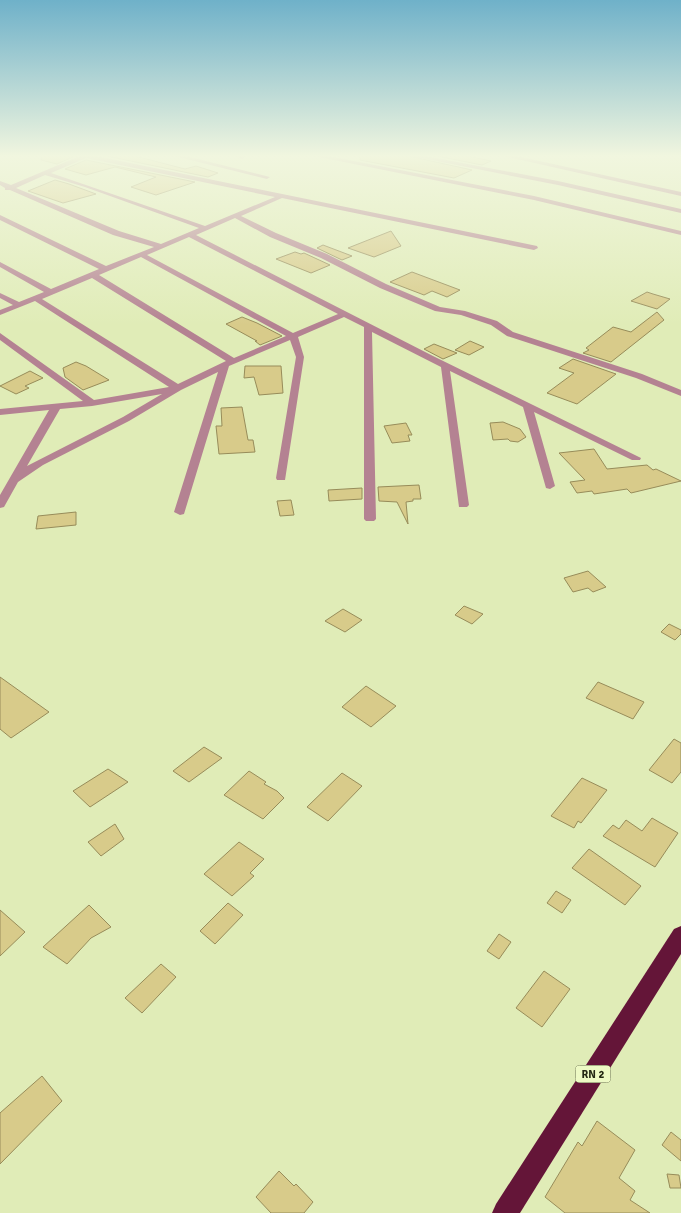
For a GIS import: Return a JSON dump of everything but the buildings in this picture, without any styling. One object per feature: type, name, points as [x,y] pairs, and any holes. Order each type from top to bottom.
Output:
[{"type":"highway","name":"RN 2","points":[[505,1213],[681,936]]},
{"type":"street","points":[[67,212],[116,233],[160,246]]},
{"type":"street","points":[[159,212],[205,228]]},
{"type":"street","points":[[0,313],[245,212]]},
{"type":"street","points":[[353,212],[534,248]]},
{"type":"street","points":[[591,212],[681,233]]},
{"type":"street","points":[[234,216],[273,235],[324,256],[383,286],[438,309],[462,313],[494,323],[510,334],[639,376],[681,393]]},
{"type":"street","points":[[0,217],[105,269]]},
{"type":"street","points":[[189,234],[445,365],[636,458]]},
{"type":"street","points":[[140,254],[293,336],[300,357],[281,478]]},
{"type":"street","points":[[0,264],[50,292]]},
{"type":"street","points":[[92,274],[229,363]]},
{"type":"street","points":[[0,295],[18,305]]},
{"type":"street","points":[[35,298],[178,388]]},
{"type":"street","points":[[13,482],[39,463],[126,419],[178,388],[229,363],[345,314]]},
{"type":"street","points":[[368,326],[370,519]]},
{"type":"street","points":[[0,336],[92,403]]},
{"type":"street","points":[[180,512],[229,363]]},
{"type":"street","points":[[445,365],[463,505]]},
{"type":"street","points":[[0,412],[92,403],[178,388]]},
{"type":"street","points":[[527,405],[550,486]]},
{"type":"street","points":[[0,504],[56,406]]}]
